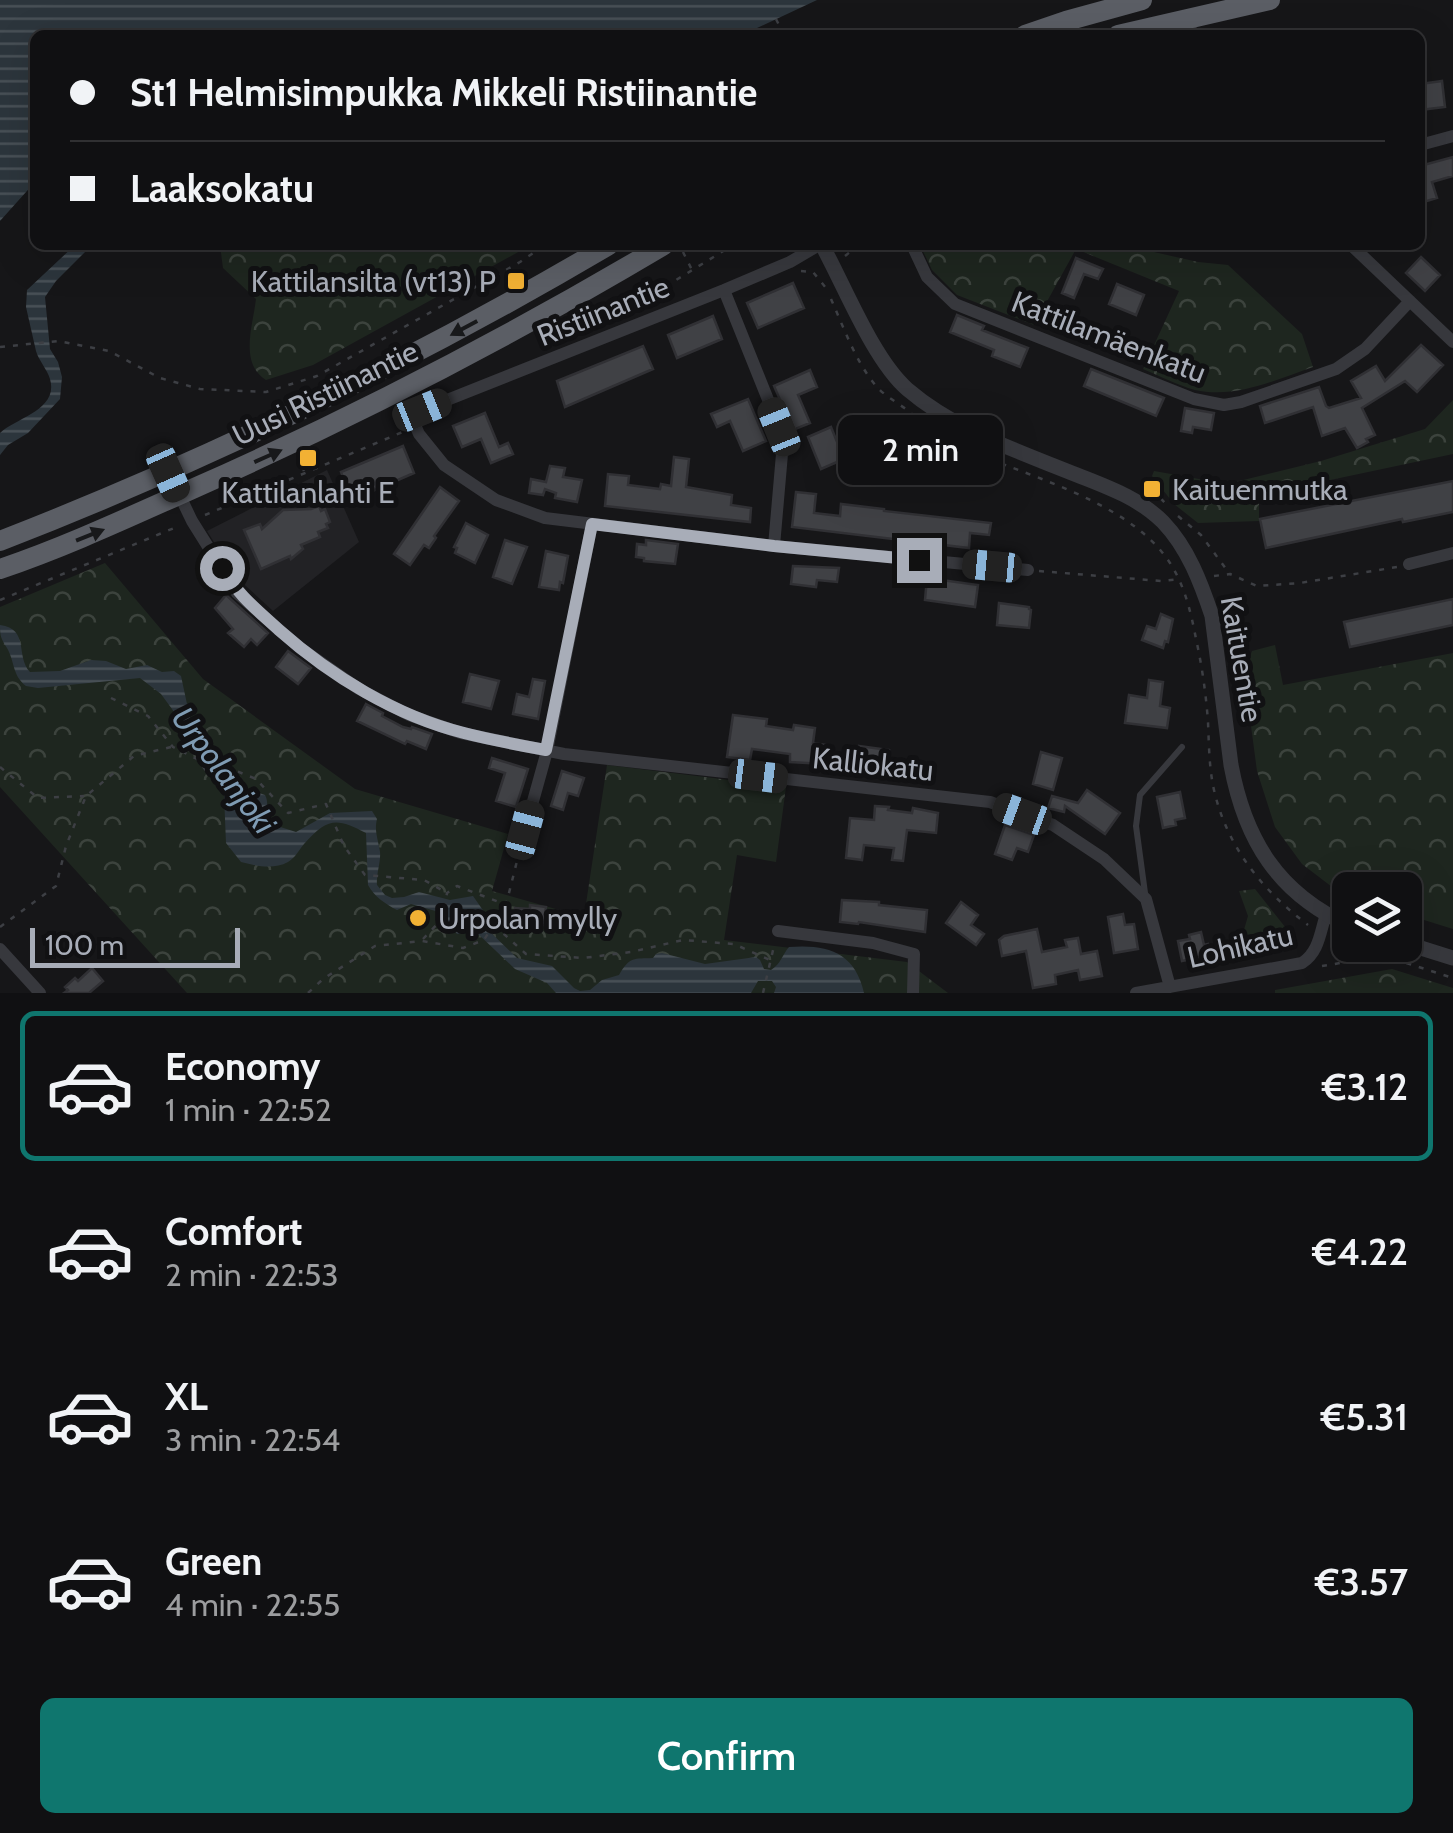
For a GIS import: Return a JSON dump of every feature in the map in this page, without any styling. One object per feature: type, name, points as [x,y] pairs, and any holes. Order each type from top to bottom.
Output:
[{"type":"highway","points":[[1039,30],[1142,0]]},
{"type":"highway","points":[[1140,30],[1270,0]]},
{"type":"highway","name":"Uusi Ristiinantie","points":[[0,541],[168,473],[378,373],[482,319],[600,250]]},
{"type":"highway","name":"Uusi Ristiinantie","points":[[0,569],[93,534],[286,448],[671,250]]},
{"type":"street","points":[[1425,144],[1453,136]]},
{"type":"street","name":"Ristiinantie","points":[[416,426],[414,420],[422,410],[724,290],[812,250]]},
{"type":"street","name":"Kaituentie","points":[[824,250],[876,350],[904,386],[973,432],[1127,495],[1162,522],[1180,544],[1198,577],[1214,627],[1231,764],[1241,810],[1262,854],[1289,888],[1332,917]]},
{"type":"street","name":"Kattilamäenkatu","points":[[914,250],[927,277],[955,304],[1194,399],[1224,405],[1336,369],[1365,349],[1410,301]]},
{"type":"street","points":[[1356,250],[1453,342]]},
{"type":"street","points":[[724,290],[779,427],[782,454],[774,546]]},
{"type":"street","points":[[416,426],[444,466],[496,500],[545,518],[774,546],[1028,570]]},
{"type":"street","name":"Kalliokatu","points":[[168,473],[237,592],[300,648],[359,688],[409,714],[461,733],[546,750],[990,802],[1053,825],[1104,859],[1146,899]]},
{"type":"street","points":[[525,830],[546,750],[592,524]]},
{"type":"street","points":[[1409,564],[1453,553]]},
{"type":"street","points":[[1146,899],[1170,987]]},
{"type":"street","name":"Lohikatu","points":[[1136,993],[1302,963],[1316,949],[1326,914]]},
{"type":"street","points":[[778,932],[873,943],[914,954],[913,993]]},
{"type":"street","points":[[1422,948],[1453,958]]},
{"type":"street","points":[[0,949],[40,993]]},
{"type":"lane","points":[[1146,899],[1136,826],[1140,796],[1182,747]]},
{"type":"path","points":[[776,19],[782,30]]},
{"type":"path","points":[[0,347],[58,341],[109,351],[160,378],[200,389],[266,392],[317,376],[538,250]]},
{"type":"path","points":[[674,250],[693,271]]},
{"type":"path","points":[[578,348],[572,337],[574,332],[598,315],[655,293],[725,250]]},
{"type":"path","points":[[795,272],[813,272],[822,281],[859,359],[878,388],[946,440],[1106,508],[1134,524],[1159,549],[1180,580],[1192,620],[1200,659],[1212,780],[1224,823],[1260,882],[1311,928],[1332,937]]},
{"type":"path","points":[[0,600],[416,426]]},
{"type":"path","points":[[304,473],[300,461],[308,458]]},
{"type":"path","points":[[1152,489],[1201,535],[1230,574]]},
{"type":"path","points":[[1028,570],[1161,580],[1230,574],[1257,586],[1300,583],[1409,564]]},
{"type":"path","points":[[111,698],[148,716],[172,747],[198,759],[208,773],[234,770],[256,779],[288,813],[326,804],[344,846],[365,875],[424,880],[447,894]]},
{"type":"path","points":[[0,927],[56,886],[66,846],[86,796],[134,756],[172,747]]},
{"type":"path","points":[[0,768],[38,798],[86,796]]},
{"type":"path","points":[[308,993],[322,979],[375,946],[422,940],[463,948],[484,940],[506,905],[525,830]]},
{"type":"path","points":[[422,940],[443,918],[447,894],[457,886],[506,905]]},
{"type":"path","points":[[494,925],[526,954],[582,958],[683,940],[734,944],[770,960]]},
{"type":"path","points":[[763,992],[778,932]]},
{"type":"path","points":[[1302,963],[1313,967],[1346,962]]},
{"type":"path","points":[[1404,962],[1453,978]]},
{"type":"shaded area","points":[[327,470],[359,542],[273,611],[235,576],[207,531]]},
{"type":"green space","points":[[221,250],[522,250],[313,365],[266,380],[258,373],[250,354],[256,299],[223,268]]},
{"type":"green space","points":[[922,250],[1075,250],[1034,325],[957,295],[932,270]]},
{"type":"green space","points":[[1078,250],[1145,250],[1228,265],[1302,334],[1313,367],[1225,392],[1188,388],[1143,369],[1179,291]]},
{"type":"green space","points":[[1453,400],[1453,454],[1259,495],[1259,521],[1198,523],[1174,504],[1152,476],[1154,471],[1227,484],[1321,461],[1425,429]]},
{"type":"green space","points":[[105,563],[203,679],[355,789],[508,834],[492,891],[584,917],[607,765],[786,787],[776,862],[737,855],[724,940],[907,962],[948,993],[187,993],[0,787],[0,607]]},
{"type":"green space","points":[[1275,645],[1283,685],[1453,653],[1453,929],[1422,919],[1422,872],[1332,872],[1332,887],[1302,864],[1275,827],[1257,771],[1244,673],[1252,651]]},
{"type":"green space","points":[[1255,889],[1293,937],[1291,947],[1235,961],[1248,916],[1239,891]]},
{"type":"green space","points":[[1392,969],[1453,988],[1453,993],[1275,993],[1275,990]]},
{"type":"water","points":[[0,0],[817,0],[753,30],[30,30],[30,188],[0,221]]},
{"type":"water","points":[[70,250],[87,250],[45,297],[50,349],[62,377],[60,399],[28,433],[0,455],[0,433],[42,406],[51,390],[49,375],[36,351],[26,307],[27,290]]},
{"type":"water","name":"Urpolanjoki","points":[[0,625],[19,637],[30,672],[60,671],[91,660],[126,669],[147,665],[162,672],[174,671],[181,676],[190,718],[206,744],[238,783],[265,795],[271,824],[296,832],[330,813],[372,811],[377,819],[380,852],[377,885],[385,895],[404,897],[419,892],[450,900],[473,896],[487,916],[487,929],[517,958],[552,966],[580,991],[619,975],[633,960],[653,958],[656,954],[705,964],[756,957],[764,969],[771,970],[789,947],[803,946],[827,949],[846,960],[860,979],[864,993],[774,993],[772,981],[758,981],[751,993],[556,993],[547,983],[515,969],[476,932],[457,934],[439,912],[411,904],[397,910],[380,899],[368,885],[366,833],[356,828],[340,823],[327,825],[312,835],[293,858],[277,866],[241,862],[226,843],[224,794],[161,694],[140,678],[26,686],[16,673]]},
{"type":"building","points":[[1442,81],[1445,107],[1425,109],[1425,83]]},
{"type":"building","points":[[1453,157],[1453,176],[1432,182],[1437,198],[1425,202],[1425,165]]},
{"type":"building","points":[[1421,257],[1440,275],[1425,291],[1406,273]]},
{"type":"building","points":[[1076,258],[1103,269],[1098,279],[1084,274],[1074,298],[1062,293]]},
{"type":"building","points":[[793,283],[804,308],[758,328],[747,303]]},
{"type":"building","points":[[1117,284],[1144,295],[1136,315],[1109,304]]},
{"type":"building","points":[[957,315],[984,326],[982,330],[1028,348],[1020,367],[992,356],[994,350],[950,332]]},
{"type":"building","points":[[713,316],[722,339],[677,358],[668,335]]},
{"type":"building","points":[[1421,345],[1443,365],[1417,392],[1405,381],[1362,408],[1375,435],[1357,448],[1345,428],[1322,436],[1313,407],[1265,423],[1260,406],[1319,387],[1329,408],[1361,398],[1351,381],[1376,366],[1385,381]]},
{"type":"building","points":[[643,346],[653,369],[565,407],[557,381]]},
{"type":"building","points":[[1091,369],[1164,398],[1156,416],[1084,386]]},
{"type":"building","points":[[810,370],[817,387],[798,395],[810,423],[793,430],[774,386]]},
{"type":"building","points":[[748,399],[766,441],[743,451],[730,421],[717,427],[711,414]]},
{"type":"building","points":[[1185,408],[1214,413],[1211,430],[1193,427],[1192,433],[1181,431]]},
{"type":"building","points":[[485,413],[499,447],[508,443],[513,454],[491,463],[481,439],[462,447],[453,426]]},
{"type":"building","points":[[831,427],[844,459],[821,469],[808,437]]},
{"type":"building","points":[[403,446],[414,473],[352,500],[341,472]]},
{"type":"building","points":[[674,457],[689,459],[686,487],[732,495],[731,505],[751,508],[750,522],[605,506],[608,474],[629,476],[628,485],[660,489],[661,484],[671,486]]},
{"type":"building","points":[[550,466],[565,468],[563,477],[582,480],[577,502],[555,498],[556,493],[545,489],[543,495],[529,493],[531,479],[546,482]]},
{"type":"building","points":[[1453,481],[1453,512],[1266,548],[1260,519]]},
{"type":"building","points":[[440,487],[459,501],[429,548],[424,545],[410,565],[394,554]]},
{"type":"building","points":[[796,492],[816,494],[814,513],[840,516],[841,504],[884,509],[991,523],[989,535],[970,533],[969,548],[792,527]]},
{"type":"building","points":[[319,506],[321,511],[325,509],[330,522],[326,524],[328,528],[318,532],[320,537],[301,545],[303,549],[291,559],[290,556],[261,569],[244,530],[260,524],[262,529],[283,510]]},
{"type":"building","points":[[466,523],[488,535],[475,563],[455,553],[454,547]]},
{"type":"building","points":[[505,540],[527,547],[512,584],[493,577]]},
{"type":"building","points":[[646,540],[678,544],[675,564],[636,557],[637,544],[646,545]]},
{"type":"building","points":[[546,551],[568,556],[559,590],[539,587]]},
{"type":"building","points":[[793,566],[839,568],[837,582],[817,580],[816,587],[791,584]]},
{"type":"building","points":[[927,578],[978,585],[975,607],[925,600]]},
{"type":"building","points":[[226,595],[268,633],[257,645],[251,639],[244,647],[228,633],[233,629],[215,608]]},
{"type":"building","points":[[1453,599],[1453,625],[1350,647],[1344,622]]},
{"type":"building","points":[[999,603],[1029,607],[1029,628],[997,625]]},
{"type":"building","points":[[1161,614],[1173,619],[1163,648],[1142,640],[1147,626],[1156,629]]},
{"type":"building","points":[[288,651],[311,668],[298,684],[276,667]]},
{"type":"building","points":[[470,674],[499,681],[491,709],[463,702]]},
{"type":"building","points":[[533,679],[545,681],[538,719],[513,714],[517,694],[529,697]]},
{"type":"building","points":[[1149,680],[1163,682],[1160,706],[1170,708],[1167,728],[1125,723],[1129,695],[1147,698]]},
{"type":"building","points":[[366,704],[403,727],[432,734],[426,749],[407,741],[405,744],[357,721]]},
{"type":"building","points":[[733,715],[767,719],[766,726],[815,728],[813,743],[826,745],[824,764],[790,762],[790,754],[752,749],[750,760],[727,757]]},
{"type":"building","points":[[859,746],[889,750],[886,773],[856,769]]},
{"type":"building","points":[[1041,752],[1062,758],[1053,790],[1033,784]]},
{"type":"building","points":[[492,758],[528,769],[516,807],[496,801],[505,773],[489,768]]},
{"type":"building","points":[[562,771],[584,778],[578,796],[568,793],[563,810],[551,806]]},
{"type":"building","points":[[1087,790],[1120,813],[1105,834],[1065,806],[1064,812],[1048,808],[1052,796],[1078,803]]},
{"type":"building","points":[[1180,792],[1185,818],[1163,828],[1157,797]]},
{"type":"building","points":[[875,806],[938,813],[936,833],[907,830],[903,861],[892,860],[894,848],[864,845],[862,860],[846,858],[850,818],[874,820]]},
{"type":"building","points":[[1005,825],[1034,835],[1028,852],[1017,848],[1012,860],[995,854]]},
{"type":"building","points":[[842,900],[927,910],[925,932],[840,922]]},
{"type":"building","points":[[961,902],[978,915],[971,925],[984,934],[976,945],[946,923]]},
{"type":"building","points":[[530,905],[546,907],[545,914],[575,919],[573,930],[513,920],[515,908],[530,909]]},
{"type":"building","points":[[1123,914],[1125,925],[1134,924],[1138,949],[1114,953],[1108,917]]},
{"type":"building","points":[[1037,929],[1042,952],[1067,947],[1065,940],[1078,938],[1081,954],[1097,951],[1102,976],[1080,980],[1078,970],[1055,975],[1056,984],[1033,988],[1026,951],[1002,956],[999,940]]},
{"type":"building","points":[[1201,932],[1210,955],[1182,961],[1178,941]]},
{"type":"building","points":[[92,968],[103,981],[89,993],[64,993],[75,978],[78,981]]},
{"type":"place","name":"Kattilansilta (vt13) P","points":[[516,281]]},
{"type":"place","name":"Kattilanlahti E","points":[[308,458]]},
{"type":"place","name":"Kaituenmutka","points":[[1152,489]]},
{"type":"place","name":"Urpolan mylly","points":[[418,918]]},
{"type":"route","points":[[222,568],[237,592],[300,648],[359,688],[409,714],[461,733],[546,750],[592,524],[919,560]]}]
